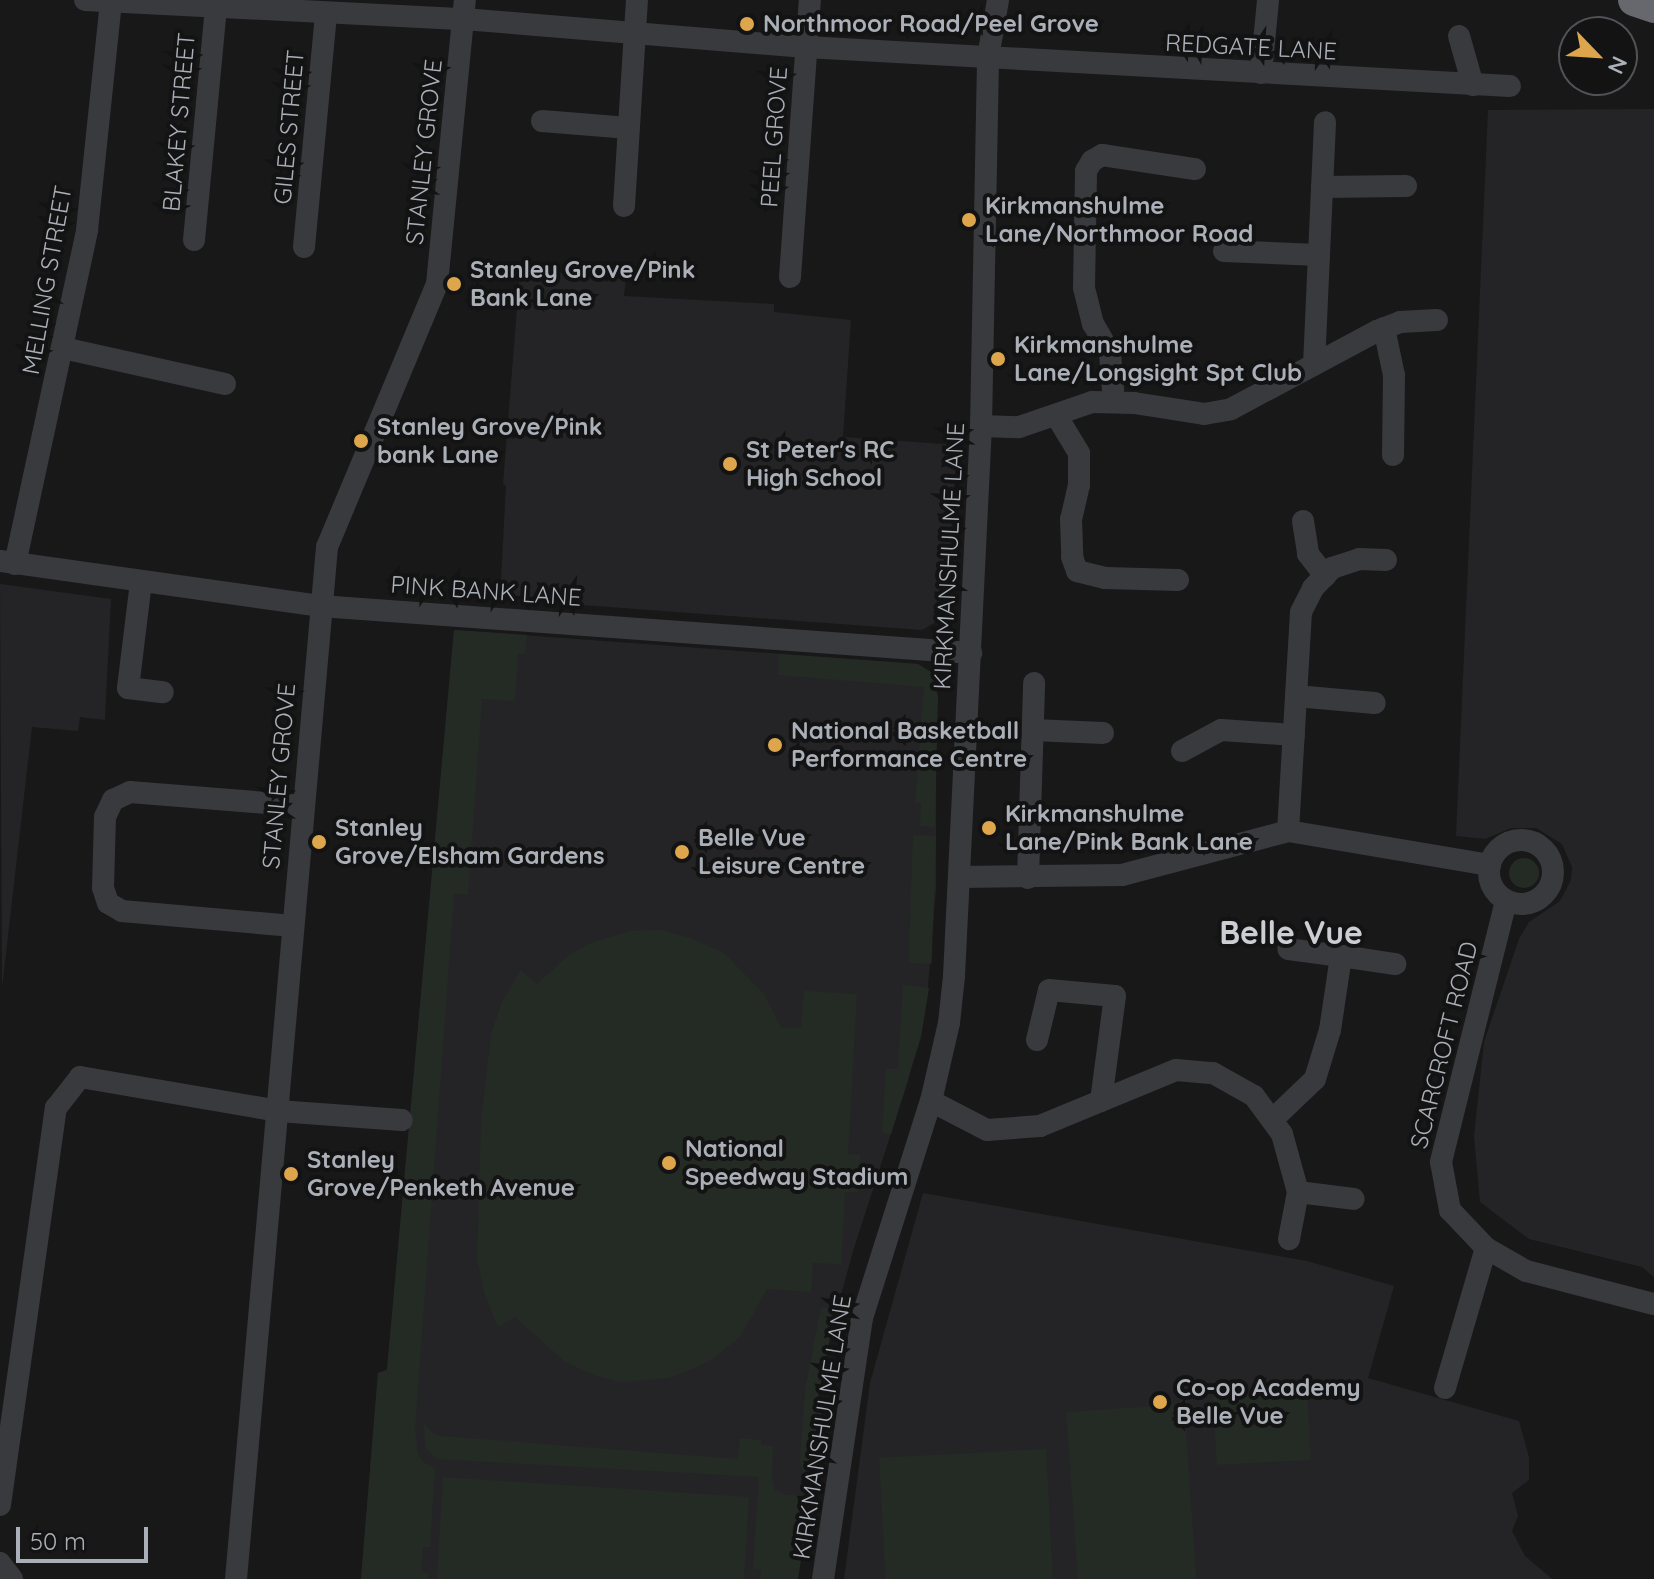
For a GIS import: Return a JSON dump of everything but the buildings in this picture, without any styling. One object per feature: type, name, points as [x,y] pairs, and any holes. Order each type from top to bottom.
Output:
[{"type":"highway","points":[[1634,0],[1654,7]]},
{"type":"street","name":"REDGATE LANE","points":[[85,0],[216,8],[289,6],[326,13],[465,9],[634,33],[806,47],[1510,86]]},
{"type":"street","points":[[624,206],[637,0]]},
{"type":"street","name":"PEEL GROVE","points":[[790,277],[810,0]]},
{"type":"street","name":"KIRKMANSHULME LANE","points":[[823,1579],[862,1318],[931,1101],[949,1023],[961,877],[981,426],[988,57],[998,0]]},
{"type":"street","points":[[1261,73],[1268,0]]},
{"type":"street","name":"MELLING STREET","points":[[8,562],[63,348],[87,230],[111,3]]},
{"type":"street","name":"BLAKEY STREET","points":[[194,240],[216,8]]},
{"type":"street","name":"STANLEY GROVE","points":[[236,1579],[327,547],[437,284],[465,9]]},
{"type":"street","name":"GILES STREET","points":[[304,247],[326,13]]},
{"type":"street","points":[[1459,36],[1473,85]]},
{"type":"street","points":[[542,121],[629,128]]},
{"type":"street","points":[[1314,365],[1325,122]]},
{"type":"street","points":[[1114,402],[1110,353],[1093,324],[1084,288],[1086,171],[1092,161],[1102,155],[1195,169]]},
{"type":"street","points":[[1322,187],[1406,186]]},
{"type":"street","points":[[1224,251],[1319,255]]},
{"type":"street","points":[[981,426],[1019,427],[1092,402],[1204,414],[1231,409],[1384,328],[1400,322],[1437,320]]},
{"type":"street","points":[[1384,328],[1394,375],[1393,455]]},
{"type":"street","points":[[63,348],[225,384]]},
{"type":"street","points":[[1056,415],[1079,453],[1079,485],[1071,519],[1072,557],[1077,571],[1105,578],[1178,580]]},
{"type":"street","points":[[1303,521],[1308,554],[1325,576]]},
{"type":"street","points":[[1288,831],[1301,612],[1313,588],[1332,568],[1359,559],[1386,560]]},
{"type":"street","name":"PINK BANK LANE","points":[[8,562],[320,606],[971,653]]},
{"type":"street","points":[[141,582],[128,688],[163,692]]},
{"type":"street","points":[[1028,878],[1034,683]]},
{"type":"street","points":[[1296,696],[1375,703]]},
{"type":"street","points":[[1033,730],[1103,733]]},
{"type":"street","points":[[1182,751],[1221,730],[1294,735]]},
{"type":"street","points":[[293,926],[122,911],[108,903],[103,888],[105,817],[113,800],[130,792],[303,806]]},
{"type":"street","points":[[961,877],[1122,875],[1288,831],[1490,865]]},
{"type":"street","points":[[1520,840],[1540,847],[1547,854],[1553,874],[1545,893],[1527,904],[1506,901],[1492,886],[1490,865],[1501,847],[1520,840]]},
{"type":"street","name":"SCARCROFT ROAD","points":[[1506,901],[1441,1162],[1450,1210],[1486,1248],[1526,1271],[1654,1304]]},
{"type":"street","points":[[1288,949],[1395,964]]},
{"type":"street","points":[[1272,1120],[1315,1079],[1330,1030],[1341,956]]},
{"type":"street","points":[[1037,1040],[1049,990],[1115,996],[1101,1101]]},
{"type":"street","points":[[931,1101],[987,1130],[1040,1126],[1176,1070],[1213,1073],[1254,1096],[1282,1134],[1298,1192],[1289,1239]]},
{"type":"street","points":[[0,1505],[56,1108],[80,1077],[278,1111],[402,1120]]},
{"type":"street","points":[[1298,1192],[1354,1199]]},
{"type":"street","points":[[1445,1388],[1486,1248]]},
{"type":"street","points":[[0,1563],[12,1579]]},
{"type":"shaded area","points":[[1654,109],[1654,1277],[1642,1267],[1529,1239],[1480,1202],[1474,1137],[1484,1042],[1519,939],[1529,922],[1560,901],[1571,880],[1572,867],[1562,844],[1536,828],[1511,828],[1485,839],[1456,836],[1488,110]]},
{"type":"shaded area","name":"St Peter's RC High School","points":[[520,270],[626,277],[624,296],[774,304],[774,312],[851,320],[843,437],[957,445],[943,618],[922,630],[500,599],[506,486],[503,484]]},
{"type":"shaded area","points":[[0,584],[111,599],[105,720],[80,717],[78,731],[32,727],[2,988]]},
{"type":"shaded area","points":[[454,630],[918,664],[936,680],[936,889],[927,999],[908,1081],[853,1251],[830,1336],[818,1397],[823,1430],[798,1579],[361,1579],[378,1373],[387,1370]]},
{"type":"shaded area","points":[[454,630],[527,635],[525,654],[518,654],[515,701],[482,699],[468,894],[454,894],[415,1429],[418,1454],[423,1462],[435,1468],[430,1547],[423,1547],[421,1572],[428,1573],[428,1579],[361,1579],[378,1373],[387,1370]]},
{"type":"shaded area","points":[[779,654],[918,664],[931,672],[938,696],[935,827],[920,826],[921,803],[915,803],[924,687],[778,675]]},
{"type":"shaded area","points":[[913,835],[936,836],[932,964],[909,963]]},
{"type":"shaded area","points":[[1524,858],[1535,862],[1539,873],[1535,884],[1524,888],[1513,884],[1509,873],[1513,862]]},
{"type":"shaded area","name":"National Speedway Stadium","points":[[662,930],[694,939],[725,954],[764,994],[781,1028],[801,1028],[804,991],[857,994],[848,1154],[860,1155],[858,1192],[845,1192],[841,1264],[813,1263],[811,1292],[767,1289],[740,1337],[708,1362],[669,1378],[622,1382],[596,1376],[564,1361],[515,1317],[498,1327],[485,1296],[477,1258],[481,1123],[491,1034],[502,1002],[521,970],[537,984],[569,955],[588,944],[630,931]]},
{"type":"shaded area","points":[[903,985],[929,988],[921,1037],[891,1134],[882,1133],[886,1069],[898,1069]]},
{"type":"shaded area","name":"Co-op Academy Belle Vue","points":[[923,1193],[1307,1261],[1394,1286],[1368,1378],[1519,1421],[1529,1457],[1529,1480],[1512,1493],[1518,1516],[1512,1531],[1525,1556],[1552,1579],[844,1579],[870,1383]]},
{"type":"shaded area","points":[[821,1307],[836,1309],[818,1397],[823,1430],[813,1480],[803,1475],[800,1461],[805,1391]]},
{"type":"shaded area","points":[[1307,1389],[1311,1460],[1217,1465],[1213,1394]]},
{"type":"shaded area","points":[[1184,1404],[1196,1579],[1078,1579],[1066,1412]]},
{"type":"shaded area","points":[[424,1423],[432,1433],[441,1436],[738,1459],[740,1438],[761,1440],[761,1445],[773,1446],[772,1478],[775,1490],[786,1495],[810,1496],[798,1579],[760,1579],[761,1570],[753,1569],[759,1477],[437,1459],[425,1447]]},
{"type":"shaded area","points":[[1046,1449],[1053,1579],[886,1579],[879,1458]]},
{"type":"shaded area","points":[[443,1477],[749,1497],[744,1579],[437,1579]]},
{"type":"place","name":"Northmoor Road/Peel Grove","points":[[747,24]]},
{"type":"place","name":"Kirkmanshulme Lane/Northmoor Road","points":[[969,220]]},
{"type":"place","name":"Stanley Grove/Pink Bank Lane","points":[[454,284]]},
{"type":"place","name":"Kirkmanshulme Lane/Longsight Spt Club","points":[[998,359]]},
{"type":"place","name":"Stanley Grove/Pink bank Lane","points":[[361,441]]},
{"type":"place","name":"St Peter's RC High School","points":[[730,464]]},
{"type":"place","name":"National Basketball Performance Centre","points":[[775,745]]},
{"type":"place","name":"Kirkmanshulme Lane/Pink Bank Lane","points":[[989,828]]},
{"type":"place","name":"Stanley Grove/Elsham Gardens","points":[[319,842]]},
{"type":"place","name":"Belle Vue Leisure Centre","points":[[682,852]]},
{"type":"place","name":"National Speedway Stadium","points":[[669,1163]]},
{"type":"place","name":"Stanley Grove/Penketh Avenue","points":[[291,1174]]},
{"type":"place","name":"Co-op Academy Belle Vue","points":[[1160,1402]]},
{"type":"district","name":"Belle Vue","points":[[1291,932]]}]
